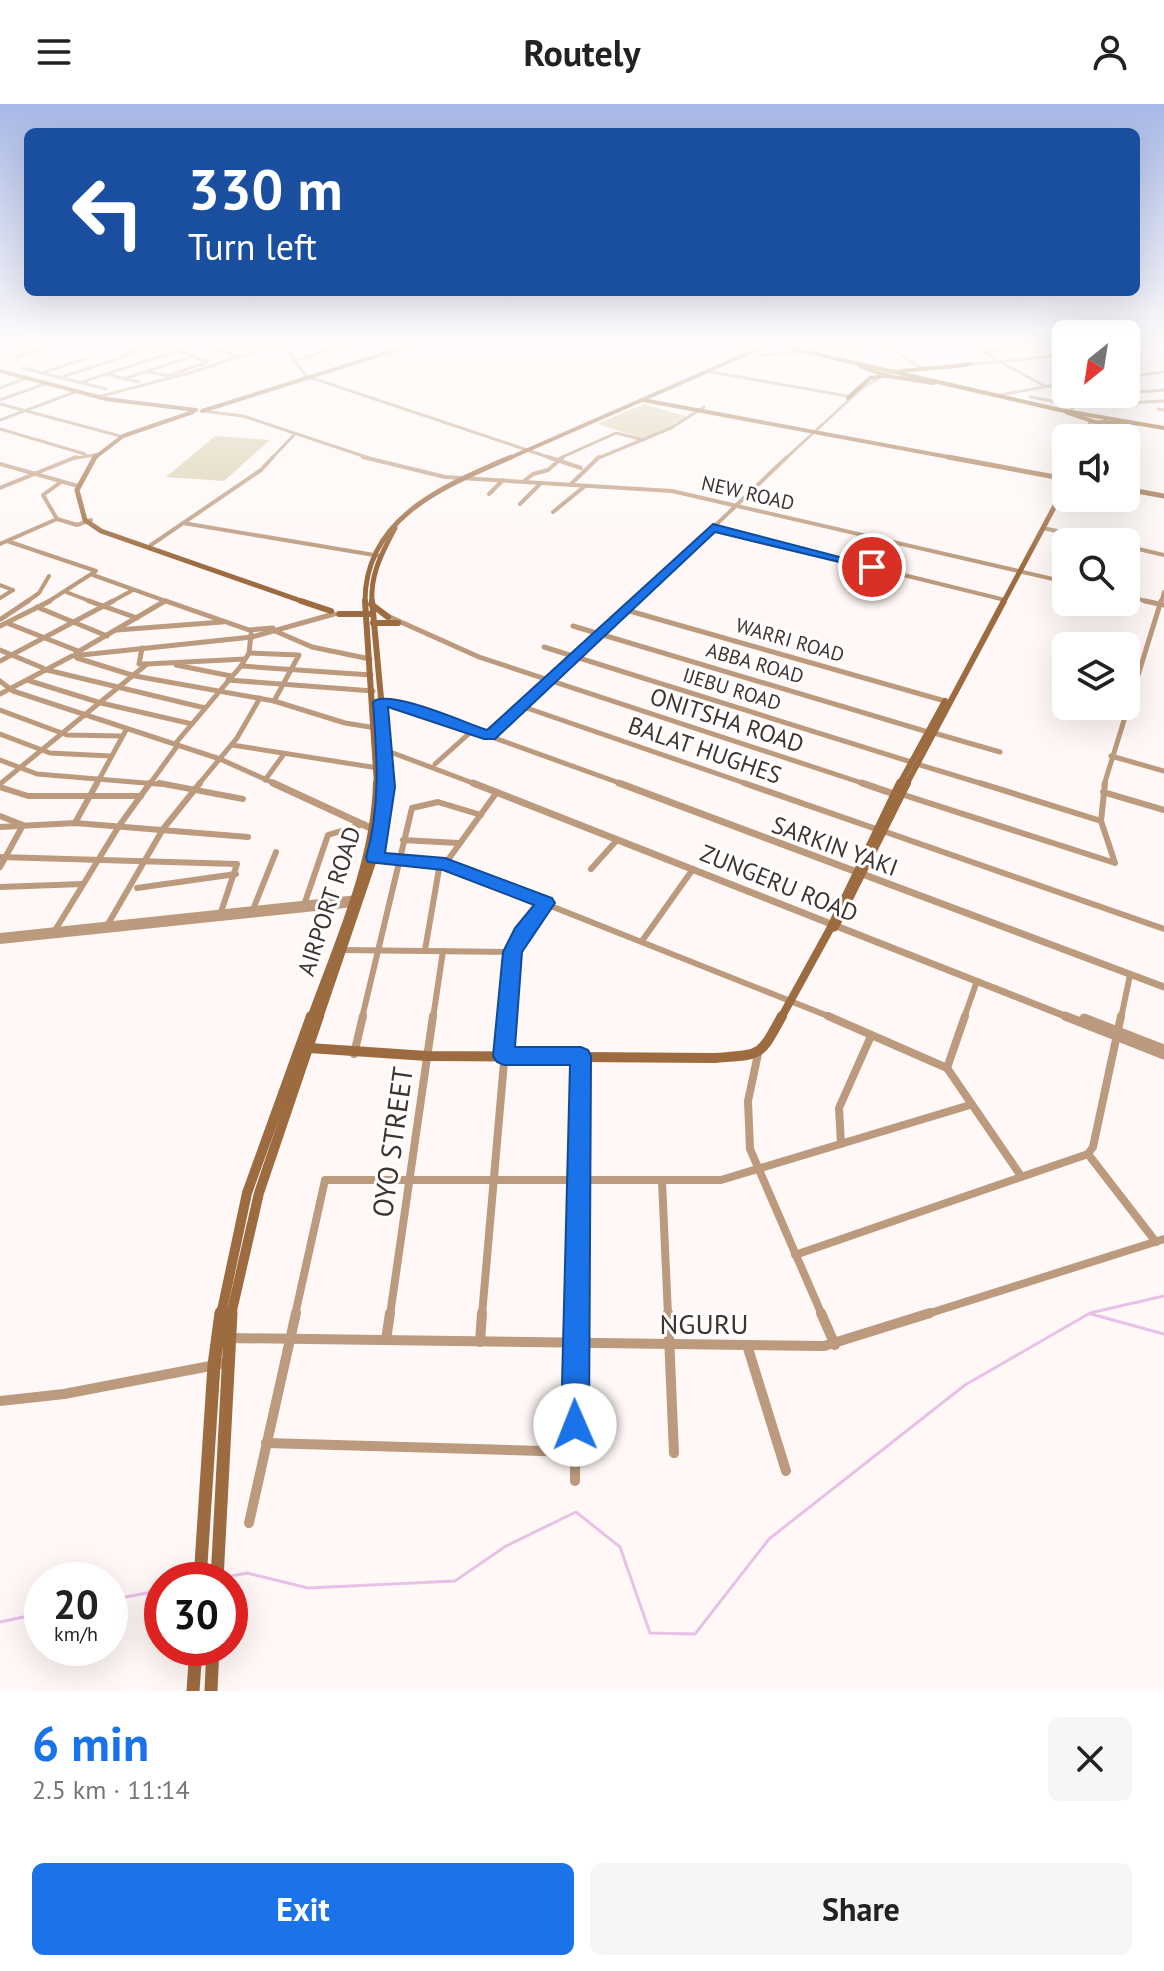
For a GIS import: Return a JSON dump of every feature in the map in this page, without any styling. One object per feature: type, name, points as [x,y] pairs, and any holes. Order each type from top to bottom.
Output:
[{"type":"main road","points":[[89,521],[82,490],[94,455],[120,436],[173,419]]},
{"type":"main road","name":"AIRPORT ROAD","points":[[201,1562],[214,1365],[226,1279],[247,1193],[356,901],[375,858],[387,802],[367,572],[395,525],[416,504],[463,478],[600,419]]},
{"type":"main road","points":[[759,419],[1052,476]]},
{"type":"main road","points":[[1094,424],[1097,419]]},
{"type":"main road","points":[[1094,424],[1097,419]]},
{"type":"main road","points":[[1098,419],[1164,427]]},
{"type":"main road","points":[[1111,419],[1164,427]]},
{"type":"main road","points":[[1119,419],[1164,427]]},
{"type":"main road","points":[[1096,424],[1121,421]]},
{"type":"main road","points":[[139,430],[113,441],[94,455],[78,486],[77,498],[89,521],[101,531],[336,612],[370,613],[392,620]]},
{"type":"main road","points":[[1140,493],[1164,497]]},
{"type":"main road","points":[[931,732],[1001,599],[1021,571],[1052,508]]},
{"type":"main road","points":[[309,1048],[354,1054],[427,1056],[715,1058],[758,1054],[768,1045],[833,925],[897,794],[1021,571],[1052,509]]},
{"type":"main road","points":[[89,521],[336,612]]},
{"type":"main road","name":"AIRPORT ROAD","points":[[218,1562],[228,1338],[246,1237],[342,950],[375,830],[378,768],[382,750],[376,728],[376,698],[371,675],[370,613]]},
{"type":"main road","points":[[370,613],[392,620]]},
{"type":"main road","points":[[193,1691],[195,1666]]},
{"type":"main road","points":[[211,1691],[212,1666]]},
{"type":"street","points":[[56,419],[120,436]]},
{"type":"street","points":[[249,419],[367,461],[463,478]]},
{"type":"street","points":[[435,419],[581,468]]},
{"type":"street","points":[[571,484],[581,468],[606,453],[674,429],[688,419]]},
{"type":"street","points":[[168,664],[230,678],[398,701],[491,734],[713,528],[825,419]]},
{"type":"street","points":[[0,429],[94,455]]},
{"type":"street","points":[[524,481],[548,470],[556,460],[616,433],[644,440]]},
{"type":"street","points":[[151,545],[261,470],[293,435]]},
{"type":"street","points":[[0,488],[78,456],[94,455]]},
{"type":"street","points":[[0,464],[78,486]]},
{"type":"street","name":"NEW ROAD","points":[[463,478],[626,488]]},
{"type":"street","name":"NEW ROAD","points":[[463,478],[665,491],[1052,579]]},
{"type":"street","points":[[489,494],[503,480]]},
{"type":"street","points":[[57,519],[43,495],[61,482]]},
{"type":"street","points":[[520,504],[541,483]]},
{"type":"street","points":[[553,512],[585,486]]},
{"type":"street","points":[[0,544],[57,519],[73,524],[89,521]]},
{"type":"street","points":[[183,523],[376,555]]},
{"type":"street","points":[[713,528],[1001,599]]},
{"type":"street","points":[[1043,528],[1052,530]]},
{"type":"street","points":[[0,626],[66,592],[93,575],[95,570],[7,541]]},
{"type":"street","points":[[1140,549],[1164,555]]},
{"type":"street","points":[[93,575],[249,630],[274,629],[312,647],[370,659]]},
{"type":"street","points":[[49,576],[39,593],[1,619],[135,676],[274,701],[345,723],[376,728]]},
{"type":"street","points":[[0,598],[13,590],[1,587]]},
{"type":"street","points":[[0,661],[133,590]]},
{"type":"street","points":[[66,592],[137,618]]},
{"type":"street","points":[[1101,821],[1103,792],[1111,756],[1164,592]]},
{"type":"street","points":[[39,593],[55,598]]},
{"type":"street","points":[[1140,599],[1162,604]]},
{"type":"street","points":[[7,690],[165,601]]},
{"type":"street","points":[[37,607],[107,636]]},
{"type":"street","name":"WARRI ROAD","points":[[626,610],[945,701]]},
{"type":"street","points":[[75,653],[252,635],[336,612]]},
{"type":"street","name":"ONITSHA ROAD","points":[[392,620],[479,657],[549,681],[1115,863],[1101,821]]},
{"type":"street","points":[[117,630],[226,621]]},
{"type":"street","name":"ABBA ROAD","points":[[573,626],[1000,752]]},
{"type":"street","points":[[75,653],[252,635]]},
{"type":"street","points":[[54,932],[119,826],[192,724],[241,666],[252,635]]},
{"type":"street","name":"IJEBU ROAD","points":[[544,647],[1101,821]]},
{"type":"street","points":[[142,648],[139,664],[299,655],[274,701]]},
{"type":"street","points":[[0,650],[45,669],[118,690],[205,708]]},
{"type":"street","points":[[141,796],[28,796],[0,785],[147,664]]},
{"type":"street","points":[[241,666],[371,675]]},
{"type":"street","points":[[7,690],[45,669]]},
{"type":"street","points":[[0,678],[7,690],[85,716],[124,733]]},
{"type":"street","points":[[27,680],[101,703],[192,724]]},
{"type":"street","points":[[108,924],[163,829],[231,745],[260,698]]},
{"type":"street","name":"SARKIN YAKI","points":[[376,698],[491,734],[1164,987]]},
{"type":"street","name":"BALAT HUGHES","points":[[521,706],[1164,929]]},
{"type":"street","points":[[0,710],[63,733],[124,733],[177,744],[220,759],[375,830]]},
{"type":"street","points":[[435,764],[473,730]]},
{"type":"street","points":[[75,823],[124,733]]},
{"type":"street","points":[[0,734],[42,751],[110,756]]},
{"type":"street","points":[[231,745],[378,768]]},
{"type":"street","points":[[382,750],[435,764],[833,925],[1118,1034]]},
{"type":"street","name":"ZUNGERU ROAD","points":[[382,750],[1164,1052]]},
{"type":"street","points":[[265,780],[284,754]]},
{"type":"street","points":[[1111,756],[1164,771]]},
{"type":"street","points":[[0,760],[43,774],[151,782],[243,799]]},
{"type":"street","points":[[425,950],[443,863],[497,792]]},
{"type":"street","points":[[1103,792],[1164,810]]},
{"type":"street","points":[[354,1054],[410,814],[419,803],[447,803],[481,815]]},
{"type":"street","points":[[0,816],[23,825]]},
{"type":"street","points":[[0,827],[75,823],[248,837]]},
{"type":"street","points":[[305,902],[328,835],[364,824]]},
{"type":"street","points":[[0,867],[2,857],[23,825]]},
{"type":"street","points":[[403,840],[458,843]]},
{"type":"street","points":[[591,869],[617,840]]},
{"type":"street","points":[[254,907],[276,852]]},
{"type":"street","points":[[2,857],[237,864],[220,913]]},
{"type":"street","points":[[375,858],[443,863],[791,1000],[947,1068],[1021,1176]]},
{"type":"street","points":[[642,941],[693,869]]},
{"type":"street","points":[[137,888],[236,874]]},
{"type":"street","points":[[0,887],[83,884]]},
{"type":"street","points":[[0,938],[254,907],[356,901]]},
{"type":"street","points":[[54,932],[108,924],[356,901]]},
{"type":"street","points":[[480,1342],[513,952],[522,933],[546,903]]},
{"type":"street","points":[[342,950],[513,952]]},
{"type":"street","name":"OYO STREET","points":[[386,1340],[443,951]]},
{"type":"street","points":[[795,1255],[1088,1154],[1093,1147],[1130,975]]},
{"type":"street","points":[[947,1068],[977,981]]},
{"type":"street","points":[[841,1144],[837,1128],[839,1108],[871,1036]]},
{"type":"street","points":[[758,1054],[747,1094],[746,1122],[757,1172],[835,1345]]},
{"type":"street","points":[[575,1481],[574,1343],[581,1056]]},
{"type":"street","points":[[249,1523],[325,1180],[578,1183],[721,1180],[757,1172],[970,1105]]},
{"type":"street","points":[[1088,1154],[1160,1240]]},
{"type":"street","points":[[662,1181],[674,1453]]},
{"type":"street","name":"NGURU","points":[[228,1338],[835,1345],[1160,1240]]},
{"type":"street","points":[[747,1345],[786,1471]]},
{"type":"street","points":[[0,1401],[64,1394],[226,1363]]},
{"type":"street","points":[[266,1443],[575,1452]]},
{"type":"shaded area","points":[[609,419],[683,419],[672,424],[676,426],[642,438],[597,424]]},
{"type":"shaded area","points":[[215,436],[270,440],[224,481],[166,477]]},
{"type":"waterway","points":[[248,1573],[308,1588],[455,1581],[506,1546],[576,1512],[620,1547],[650,1633],[695,1634],[769,1539],[965,1385],[1090,1313],[1164,1296]]},
{"type":"waterway","points":[[1091,1314],[1164,1334]]},
{"type":"waterway","points":[[128,1597],[144,1593]]},
{"type":"waterway","points":[[0,1622],[24,1617]]},
{"type":"route","points":[[575,1425],[581,1056],[504,1056],[515,944],[546,903],[445,864],[375,858],[387,802],[386,752],[380,702],[397,703],[490,736],[713,528],[872,567]]}]
